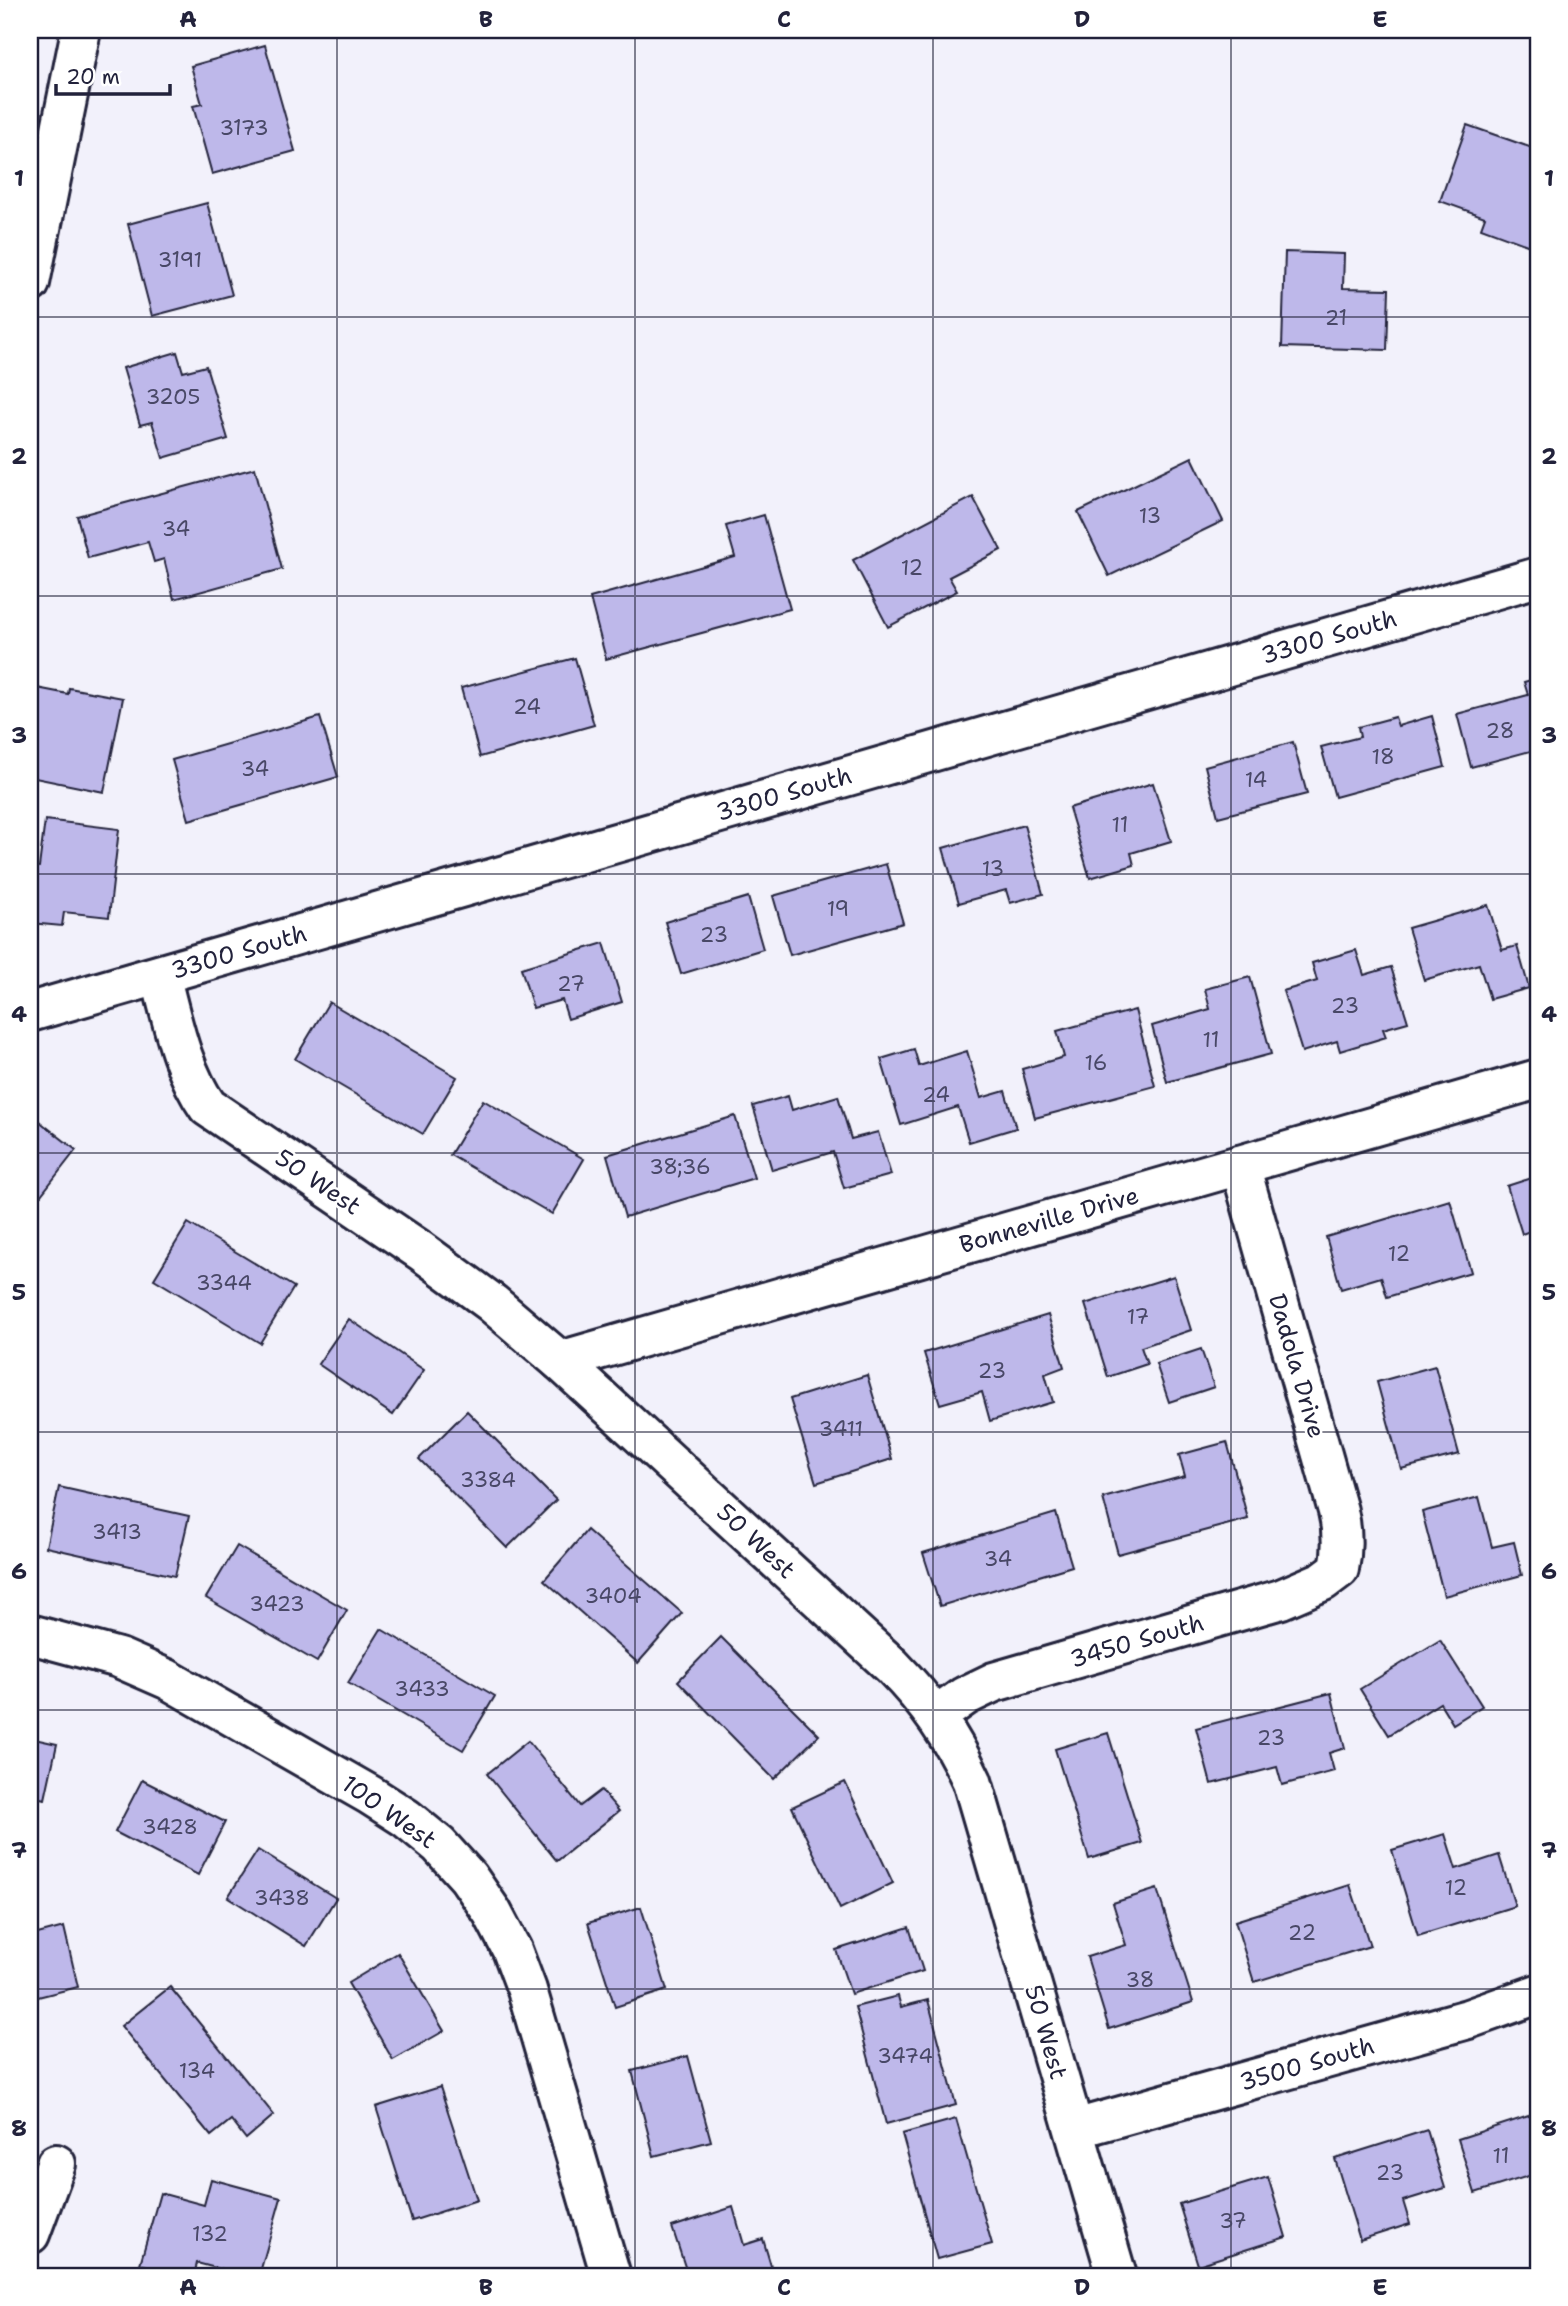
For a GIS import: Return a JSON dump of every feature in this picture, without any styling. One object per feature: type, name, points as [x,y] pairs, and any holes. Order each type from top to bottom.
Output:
[{"type":"street","points":[[30,283],[81,30]]},
{"type":"street","name":"3300 South","points":[[30,1012],[1538,577]]},
{"type":"street","name":"50 West","points":[[160,975],[183,1055],[197,1091],[208,1107],[421,1251],[492,1303],[561,1361],[892,1666],[937,1716],[957,1748],[972,1781],[1117,2276]]},
{"type":"street","name":"Bonneville Drive","points":[[561,1361],[1538,1079]]},
{"type":"street","name":"Dadola Drive","points":[[1240,1165],[1338,1511],[1343,1549],[1339,1569]]},
{"type":"street","name":"3450 South","points":[[937,1716],[986,1685],[1281,1599],[1323,1581],[1339,1569]]},
{"type":"street","name":"100 West","points":[[30,1634],[119,1658],[167,1679],[388,1806],[439,1845],[461,1869],[492,1912],[527,1990],[611,2276]]},
{"type":"street","name":"3500 South","points":[[1075,2129],[1468,2019],[1538,1994]]},
{"type":"street","points":[[30,2234],[56,2164]]},
{"type":"building","points":[[265,45],[295,151],[212,174],[193,106],[202,104],[191,66]]},
{"type":"building","points":[[1467,125],[1538,150],[1538,249],[1481,228],[1485,217],[1440,201]]},
{"type":"building","points":[[207,203],[232,295],[152,316],[128,224]]},
{"type":"building","points":[[1285,252],[1344,254],[1343,288],[1389,289],[1387,350],[1282,347]]},
{"type":"building","points":[[177,352],[183,372],[206,366],[228,439],[163,458],[152,422],[140,425],[123,368]]},
{"type":"building","points":[[1192,457],[1223,521],[1109,576],[1078,512]]},
{"type":"building","points":[[255,468],[282,569],[174,599],[164,559],[154,562],[148,542],[88,558],[77,516]]},
{"type":"building","points":[[973,497],[1001,550],[949,577],[957,591],[888,627],[853,560]]},
{"type":"building","points":[[764,515],[790,609],[606,659],[590,598],[735,557],[726,526]]},
{"type":"building","points":[[575,658],[594,725],[480,757],[461,688]]},
{"type":"building","points":[[1538,678],[1538,749],[1471,767],[1457,714],[1528,695],[1524,682]]},
{"type":"building","points":[[37,688],[68,694],[69,688],[123,698],[104,792],[30,777],[30,727]]},
{"type":"building","points":[[1432,716],[1445,767],[1335,797],[1321,747],[1360,737],[1358,727],[1395,717],[1398,726]]},
{"type":"building","points":[[320,717],[338,777],[189,820],[172,760]]},
{"type":"building","points":[[1293,742],[1307,794],[1218,817],[1205,766]]},
{"type":"building","points":[[1153,783],[1171,841],[1131,853],[1134,865],[1090,878],[1069,808]]},
{"type":"building","points":[[45,820],[119,829],[109,917],[64,912],[62,926],[30,923],[30,866],[39,867]]},
{"type":"building","points":[[1024,825],[1043,894],[1010,903],[1006,890],[959,903],[943,848]]},
{"type":"building","points":[[886,864],[903,923],[790,955],[773,896]]},
{"type":"building","points":[[748,897],[763,949],[681,974],[665,922]]},
{"type":"building","points":[[1488,905],[1502,950],[1517,946],[1529,988],[1490,999],[1479,964],[1424,980],[1408,928]]},
{"type":"building","points":[[604,943],[622,1002],[568,1019],[562,1000],[533,1008],[521,968]]},
{"type":"building","points":[[1356,950],[1364,975],[1391,967],[1408,1022],[1383,1029],[1386,1037],[1340,1051],[1337,1041],[1302,1052],[1283,991],[1317,981],[1312,963]]},
{"type":"building","points":[[1250,977],[1271,1054],[1167,1082],[1152,1026],[1210,1009],[1205,989]]},
{"type":"building","points":[[329,1002],[457,1077],[423,1134],[295,1059]]},
{"type":"building","points":[[1135,1010],[1155,1086],[1035,1118],[1022,1069],[1064,1057],[1057,1031]]},
{"type":"building","points":[[914,1049],[919,1066],[967,1051],[981,1098],[1005,1091],[1016,1128],[969,1142],[958,1107],[901,1125],[881,1059]]},
{"type":"building","points":[[788,1096],[792,1110],[838,1096],[851,1139],[878,1132],[891,1175],[844,1188],[833,1152],[772,1170],[753,1106]]},
{"type":"building","points":[[483,1100],[584,1159],[552,1214],[450,1155]]},
{"type":"building","points":[[30,1114],[76,1150],[30,1209]]},
{"type":"building","points":[[735,1116],[754,1178],[625,1217],[607,1155]]},
{"type":"building","points":[[1538,1176],[1538,1228],[1522,1234],[1507,1186]]},
{"type":"building","points":[[1450,1200],[1471,1272],[1387,1297],[1381,1277],[1341,1289],[1326,1237]]},
{"type":"building","points":[[188,1223],[294,1287],[260,1343],[154,1279]]},
{"type":"building","points":[[1174,1276],[1191,1330],[1141,1347],[1147,1364],[1108,1377],[1085,1304]]},
{"type":"building","points":[[1048,1315],[1064,1367],[1045,1374],[1053,1402],[990,1421],[982,1392],[940,1404],[924,1353]]},
{"type":"building","points":[[349,1319],[424,1370],[393,1415],[318,1364]]},
{"type":"building","points":[[1201,1349],[1214,1387],[1169,1402],[1156,1364]]},
{"type":"building","points":[[1435,1366],[1459,1454],[1401,1469],[1377,1382]]},
{"type":"building","points":[[867,1375],[892,1459],[816,1483],[790,1399]]},
{"type":"building","points":[[467,1411],[556,1500],[507,1548],[419,1459]]},
{"type":"building","points":[[1227,1442],[1248,1519],[1118,1554],[1103,1498],[1185,1476],[1179,1455]]},
{"type":"building","points":[[59,1487],[189,1516],[175,1576],[46,1547]]},
{"type":"building","points":[[1479,1497],[1492,1547],[1514,1542],[1522,1575],[1444,1596],[1422,1512]]},
{"type":"building","points":[[1056,1513],[1072,1566],[940,1606],[923,1553]]},
{"type":"building","points":[[587,1530],[682,1613],[638,1663],[544,1580]]},
{"type":"building","points":[[237,1546],[347,1610],[317,1662],[206,1598]]},
{"type":"building","points":[[381,1629],[495,1696],[463,1750],[348,1683]]},
{"type":"building","points":[[721,1637],[819,1735],[774,1779],[678,1681]]},
{"type":"building","points":[[1440,1640],[1482,1706],[1453,1724],[1440,1703],[1389,1735],[1360,1689]]},
{"type":"building","points":[[1331,1693],[1345,1748],[1329,1753],[1334,1771],[1282,1785],[1277,1767],[1211,1784],[1196,1728]]},
{"type":"building","points":[[1108,1733],[1142,1843],[1089,1859],[1055,1749]]},
{"type":"building","points":[[30,1738],[57,1744],[45,1799],[30,1796]]},
{"type":"building","points":[[528,1741],[580,1806],[601,1790],[619,1811],[557,1861],[487,1774]]},
{"type":"building","points":[[142,1780],[225,1822],[198,1875],[115,1832]]},
{"type":"building","points":[[845,1782],[893,1883],[840,1909],[792,1807]]},
{"type":"building","points":[[1445,1834],[1456,1869],[1499,1855],[1515,1906],[1418,1936],[1392,1850]]},
{"type":"building","points":[[258,1850],[336,1898],[306,1946],[228,1897]]},
{"type":"building","points":[[1350,1885],[1370,1946],[1254,1982],[1235,1921]]},
{"type":"building","points":[[1157,1889],[1193,2002],[1109,2029],[1087,1957],[1126,1945],[1113,1903]]},
{"type":"building","points":[[641,1907],[667,1990],[615,2007],[588,1923]]},
{"type":"building","points":[[64,1927],[78,1987],[30,1999],[30,1936]]},
{"type":"building","points":[[909,1927],[923,1971],[851,1994],[836,1950]]},
{"type":"building","points":[[398,1953],[444,2031],[393,2060],[348,1983]]},
{"type":"building","points":[[170,1987],[274,2115],[246,2139],[231,2120],[211,2136],[121,2026]]},
{"type":"building","points":[[898,1996],[901,2007],[928,2000],[956,2105],[886,2124],[855,2007]]},
{"type":"building","points":[[688,2056],[711,2141],[654,2156],[632,2071]]},
{"type":"building","points":[[440,2087],[477,2200],[412,2221],[376,2107]]},
{"type":"building","points":[[1538,2113],[1538,2173],[1475,2193],[1458,2139]]},
{"type":"building","points":[[956,2119],[992,2244],[937,2259],[902,2134]]},
{"type":"building","points":[[1427,2130],[1445,2188],[1403,2201],[1410,2224],[1360,2240],[1335,2159]]},
{"type":"building","points":[[1268,2177],[1286,2237],[1198,2265],[1179,2204]]},
{"type":"building","points":[[211,2179],[281,2198],[259,2276],[246,2276],[197,2263],[194,2276],[184,2276],[140,2264],[160,2193],[204,2205]]},
{"type":"building","points":[[733,2207],[744,2245],[763,2239],[774,2276],[688,2276],[672,2227]]}]
